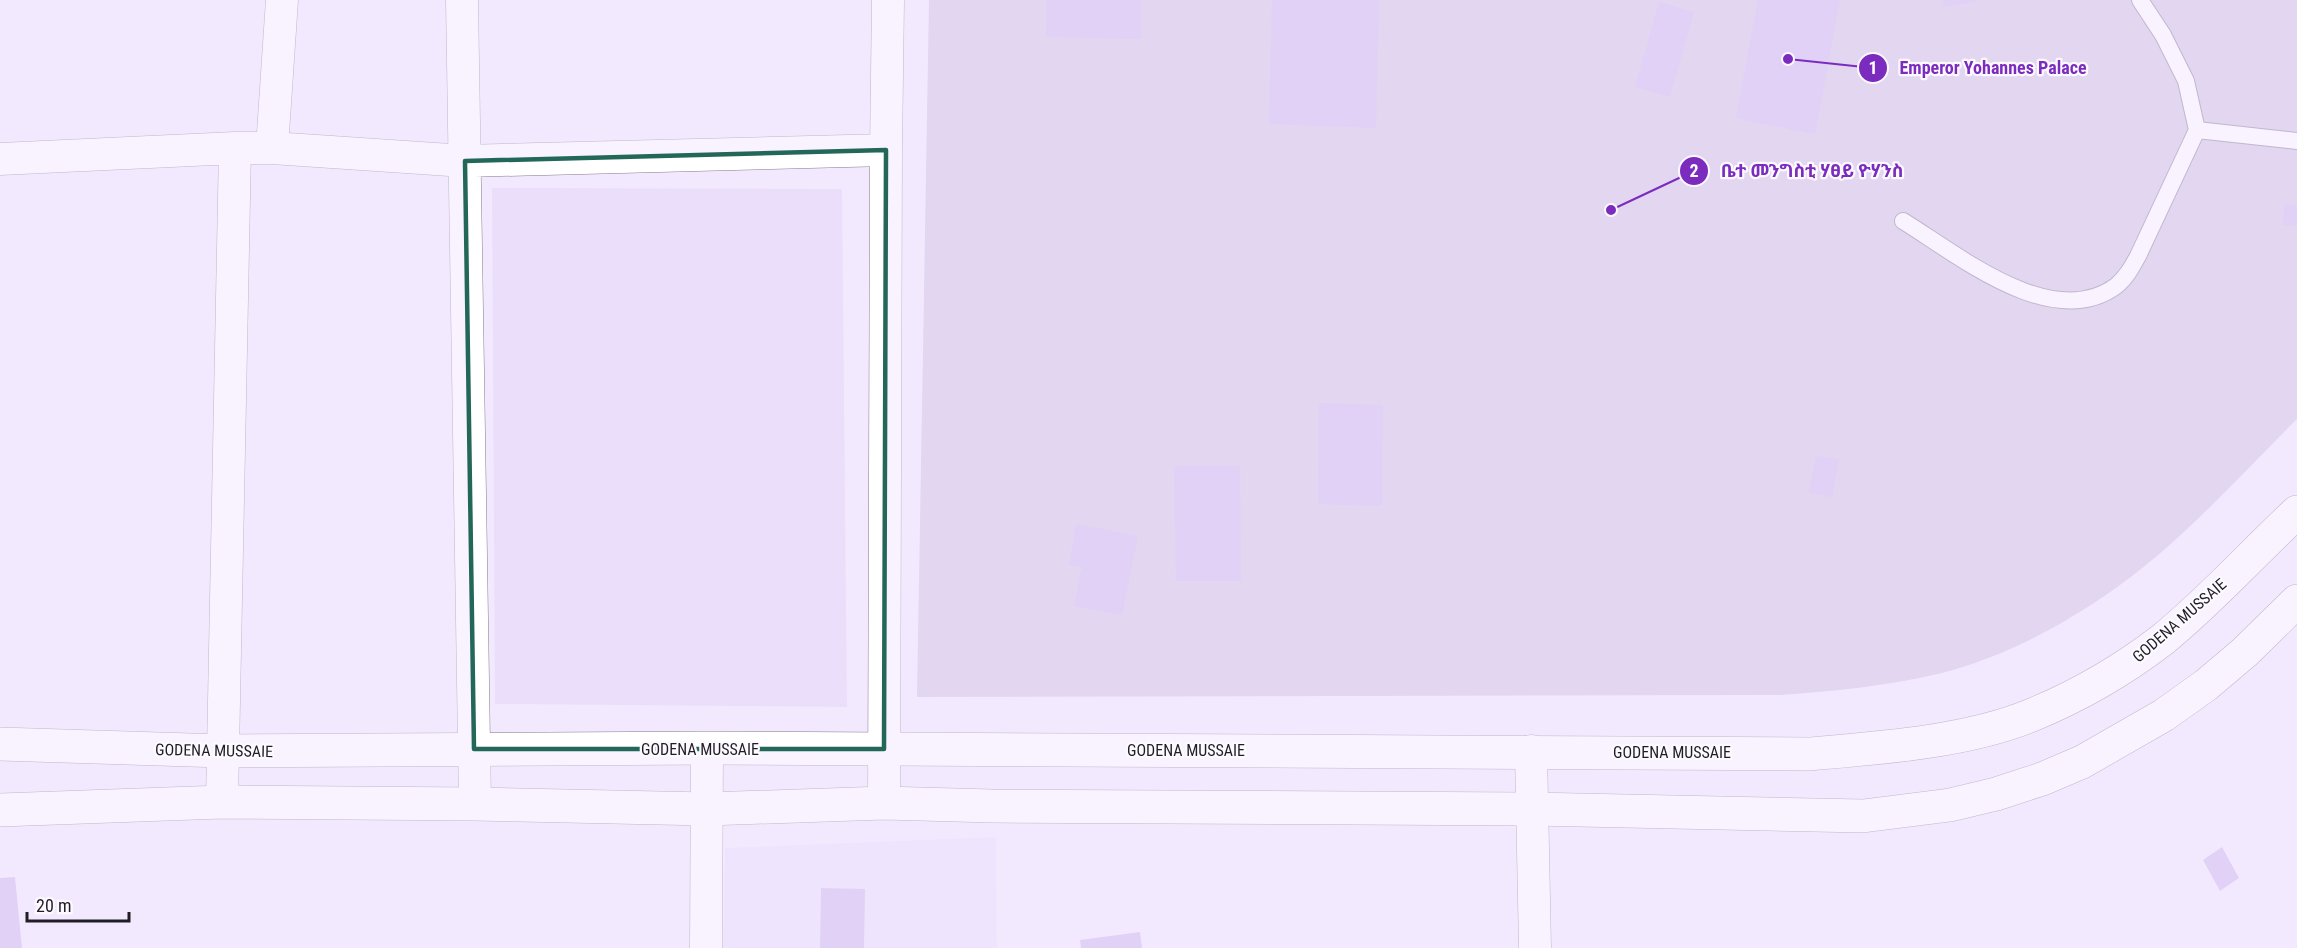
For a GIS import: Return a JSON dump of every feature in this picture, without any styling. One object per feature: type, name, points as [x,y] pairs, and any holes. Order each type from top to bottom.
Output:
[{"type":"street","points":[[272,148],[282,0]]},
{"type":"street","points":[[462,0],[475,804]]},
{"type":"street","points":[[884,803],[888,0]]},
{"type":"street","points":[[222,802],[235,148]]},
{"type":"street","points":[[0,159],[235,148],[272,148],[465,161],[886,150]]},
{"type":"street","name":"GODENA MUSSAIE","points":[[0,744],[223,752],[707,748],[1809,754],[1921,742],[1959,735],[2021,719],[2104,679],[2143,653],[2188,616],[2297,512]]},
{"type":"street","points":[[0,810],[222,802],[707,809],[884,803],[992,806],[1532,809],[1863,816],[1950,805],[1996,794],[2042,779],[2082,762],[2164,715],[2206,685],[2245,652],[2297,601]]},
{"type":"street","points":[[706,948],[707,748]]},
{"type":"street","points":[[1531,752],[1535,948]]},
{"type":"lane","points":[[1903,221],[1995,278],[2021,291],[2048,298],[2085,300],[2116,285],[2128,273],[2138,256],[2197,130],[2186,81],[2163,35],[2140,0]]},
{"type":"lane","points":[[2197,130],[2297,141]]},
{"type":"highlighted area","points":[[886,150],[884,749],[474,749],[465,161]]},
{"type":"shaded area","points":[[929,0],[2297,0],[2297,419],[2185,531],[2146,565],[2100,599],[2050,630],[1997,655],[1922,678],[1821,692],[1780,695],[917,697]]},
{"type":"shaded area","points":[[492,188],[842,189],[847,707],[495,704]]},
{"type":"shaded area","points":[[996,837],[997,948],[723,948],[725,848]]},
{"type":"building","points":[[1047,0],[1141,0],[1141,39],[1046,37]]},
{"type":"building","points":[[1272,0],[1379,0],[1376,128],[1269,124]]},
{"type":"building","points":[[1758,0],[1840,0],[1815,134],[1736,118]]},
{"type":"building","points":[[1943,0],[1977,0],[1977,1],[1944,7]]},
{"type":"building","points":[[1659,2],[1694,12],[1670,97],[1635,87]]},
{"type":"building","points":[[2285,204],[2297,206],[2297,226],[2282,225]]},
{"type":"building","points":[[1319,403],[1383,405],[1382,506],[1318,504]]},
{"type":"building","points":[[1816,456],[1839,460],[1832,497],[1809,493]]},
{"type":"building","points":[[1174,466],[1240,466],[1241,581],[1176,581]]},
{"type":"building","points":[[1076,524],[1138,536],[1122,615],[1074,606],[1082,567],[1069,565]]},
{"type":"building","points":[[2222,847],[2239,878],[2220,891],[2203,860]]},
{"type":"building","points":[[15,877],[22,948],[0,948],[0,878]]},
{"type":"building","points":[[821,888],[865,889],[864,948],[820,948]]},
{"type":"building","points":[[1140,932],[1142,948],[1081,948],[1080,940]]},
{"type":"place","name":"Emperor Yohannes Palace","points":[[1788,59]]},
{"type":"place","name":"ቤተ መንግስቲ ሃፀይ ዮሃንስ","points":[[1611,210]]}]
